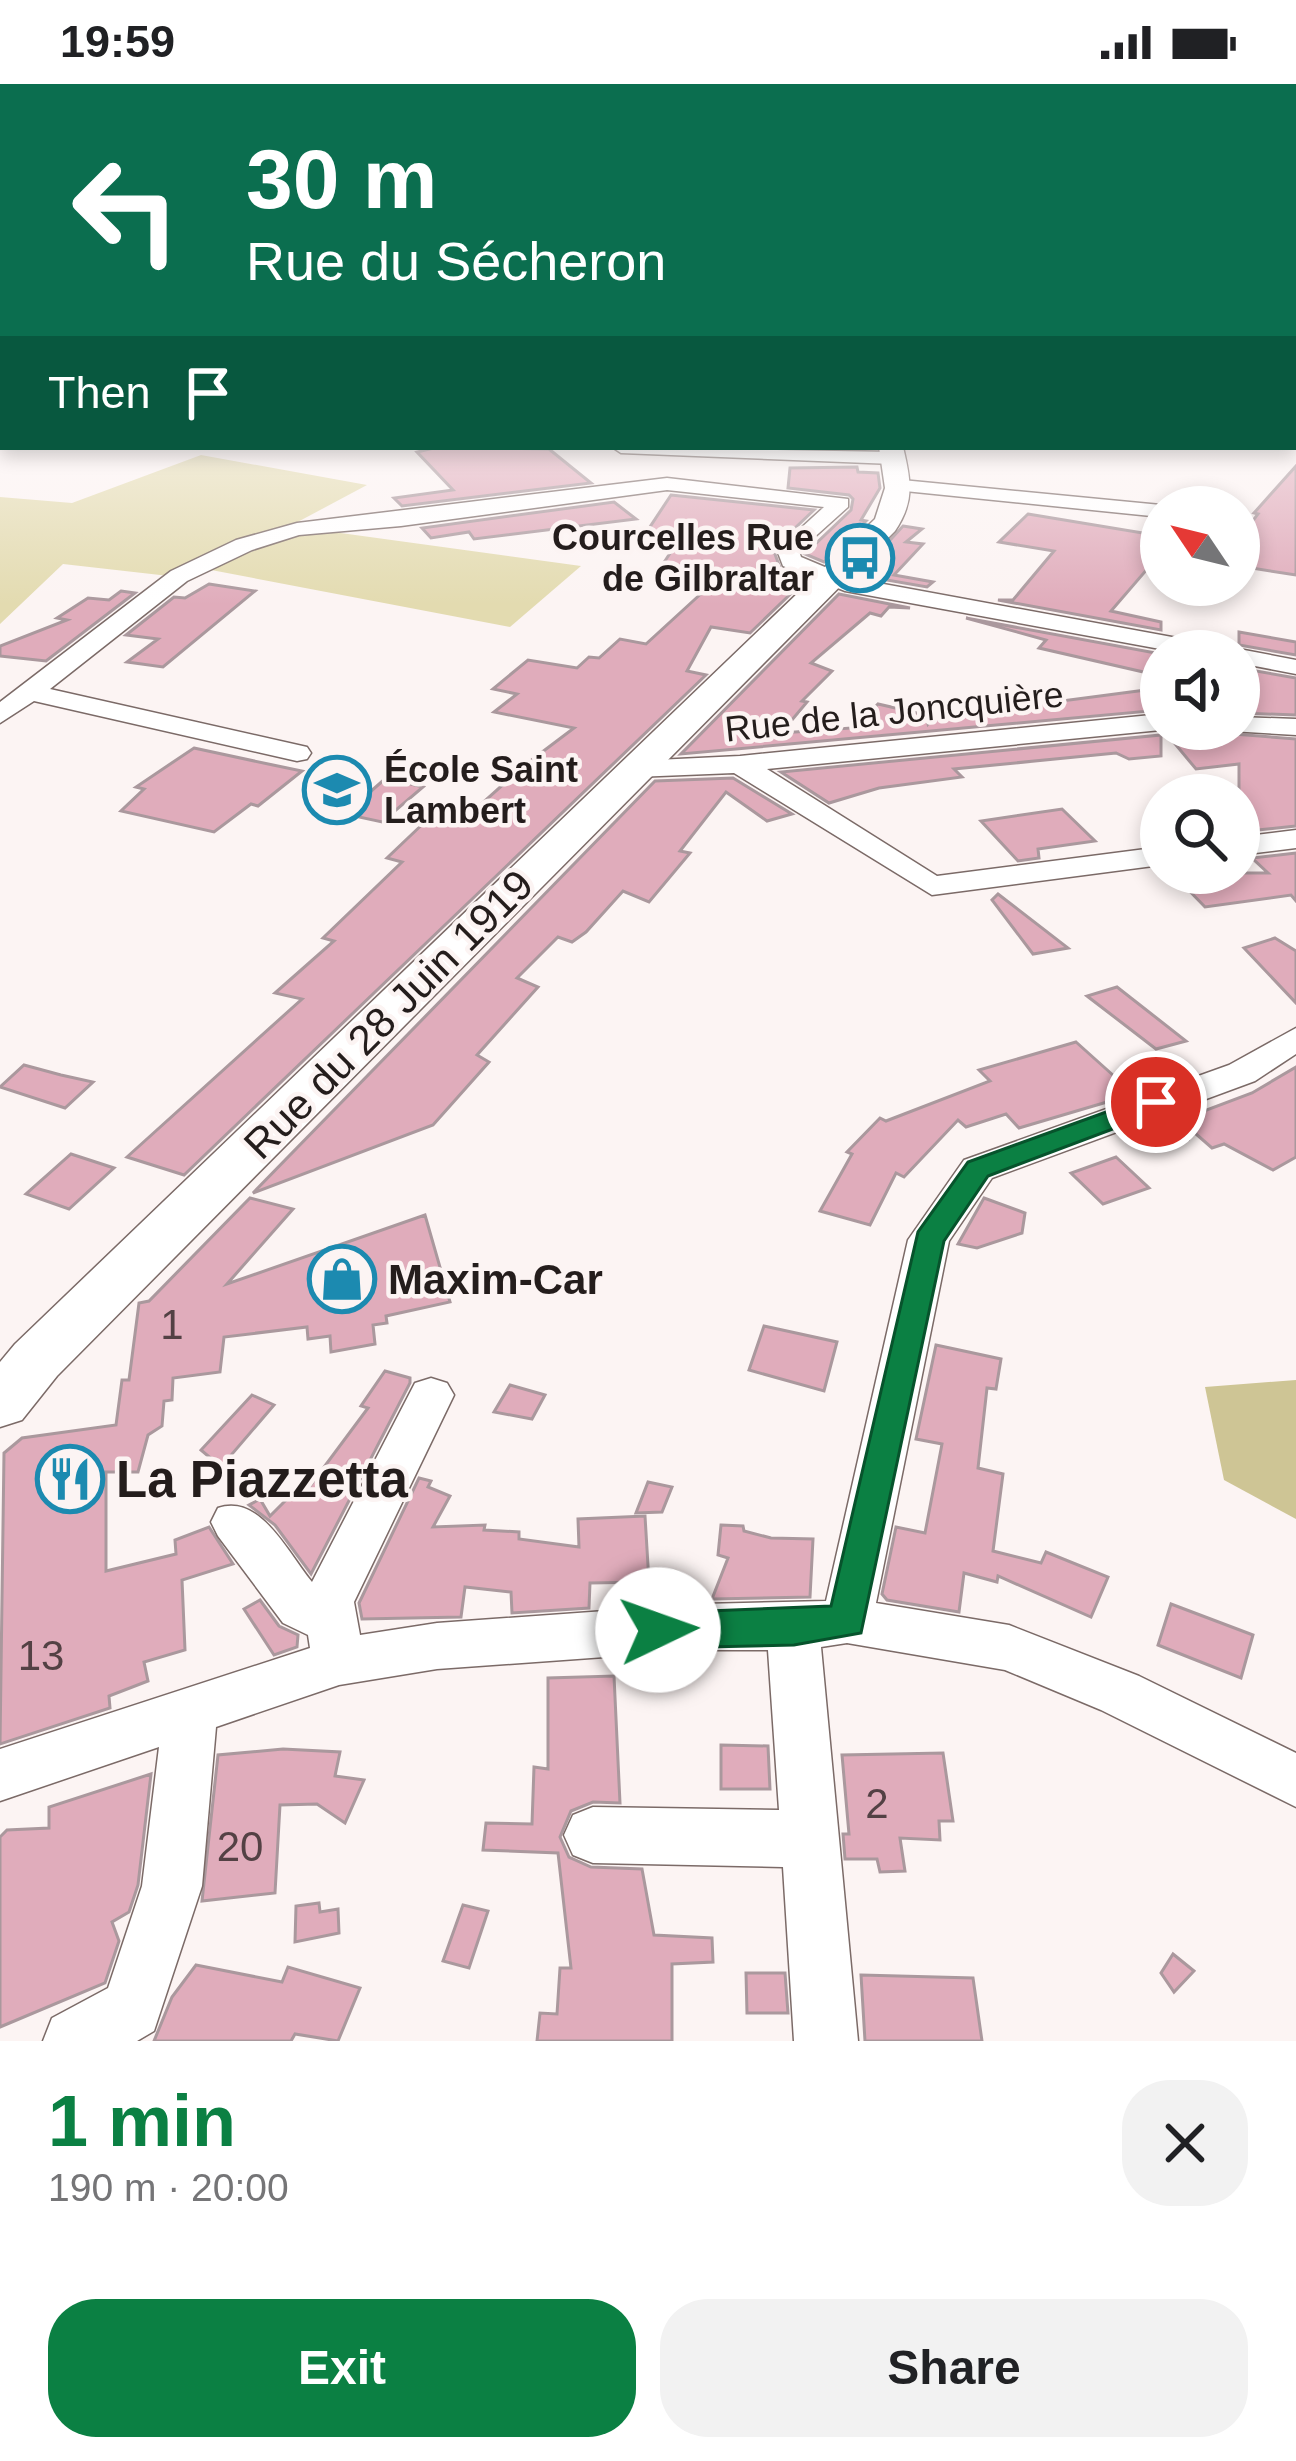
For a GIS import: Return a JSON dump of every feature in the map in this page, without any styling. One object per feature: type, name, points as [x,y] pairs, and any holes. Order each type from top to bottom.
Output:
[{"type":"main road","name":"Rue du 28 Juin 1919","points":[[12,1380],[885,525],[896,512],[896,464]]},
{"type":"street","points":[[670,450],[896,464],[1140,507]]},
{"type":"street","points":[[0,715],[179,576],[244,545],[297,529],[401,520],[667,484],[841,503],[788,550],[791,561],[828,579],[1140,638]]},
{"type":"street","points":[[1260,660],[1296,667]]},
{"type":"street","points":[[30,692],[296,754]]},
{"type":"street","name":"Rue de la Joncquière","points":[[635,770],[740,764],[1140,723]]},
{"type":"street","points":[[1260,725],[1296,727]]},
{"type":"street","points":[[740,764],[932,886],[1140,859]]},
{"type":"street","points":[[1260,843],[1296,838]]},
{"type":"street","points":[[826,2041],[810,1839],[820,1624],[929,1240],[978,1169],[1242,1073],[1296,1039]]},
{"type":"street","points":[[336,1642],[328,1602],[431,1395]]},
{"type":"street","points":[[236,1522],[301,1607],[336,1642]]},
{"type":"street","points":[[0,1775],[190,1714],[336,1642],[437,1646],[820,1624],[1009,1648],[1120,1693],[1296,1781]]},
{"type":"street","points":[[75,2041],[133,2009],[172,1886],[190,1714]]},
{"type":"street","points":[[593,1835],[810,1839]]},
{"type":"shaded area","points":[[201,455],[367,485],[292,525],[169,576],[63,564],[0,624],[0,497],[72,503]]},
{"type":"shaded area","points":[[326,531],[581,566],[510,627],[206,569],[289,537]]},
{"type":"shaded area","points":[[1296,1380],[1296,1519],[1224,1480],[1205,1387]]},
{"type":"building","points":[[550,450],[591,483],[402,506],[394,498],[453,490],[417,452]]},
{"type":"building","points":[[1296,466],[1296,575],[1260,569],[1260,506]]},
{"type":"building","points":[[857,467],[858,472],[878,473],[880,488],[861,520],[866,521],[824,562],[805,554],[851,510],[853,499],[788,488],[790,468]]},
{"type":"building","points":[[671,495],[814,510],[773,549],[781,570],[805,580],[750,633],[711,627],[687,671],[706,675],[184,1175],[127,1157],[302,999],[275,993],[334,941],[323,938],[402,862],[387,858],[430,817],[460,823],[574,728],[494,712],[517,694],[493,689],[528,660],[577,668],[589,657],[599,658],[620,639],[646,644],[705,590],[669,584],[682,570],[661,567],[676,544],[640,542]]},
{"type":"building","points":[[614,502],[636,519],[474,539],[469,532],[431,538],[422,528]]},
{"type":"building","points":[[1028,514],[1140,533],[1140,577],[1111,611],[1161,622],[1161,630],[998,600],[1013,600],[1054,551],[999,542]]},
{"type":"building","points":[[903,526],[922,529],[906,542],[923,544],[894,575],[933,582],[927,587],[858,575]]},
{"type":"building","points":[[209,584],[255,591],[163,667],[127,662],[158,639],[126,635],[174,597],[185,598]]},
{"type":"building","points":[[121,591],[135,593],[46,661],[0,656],[0,646],[67,620],[57,618],[88,598],[109,600]]},
{"type":"building","points":[[839,594],[910,608],[889,607],[881,616],[870,613],[811,663],[832,671],[802,701],[807,702],[781,733],[866,727],[864,719],[878,704],[926,715],[928,724],[933,718],[1140,691],[1140,712],[681,754]]},
{"type":"building","points":[[966,618],[1140,650],[1140,671],[1039,648],[1046,640]]},
{"type":"building","points":[[1260,636],[1296,642],[1296,655],[1260,649]]},
{"type":"building","points":[[1260,672],[1296,678],[1296,715],[1260,714]]},
{"type":"building","points":[[1260,736],[1296,739],[1296,826],[1260,830],[1260,774],[1239,774],[1239,764],[1196,769],[1180,750],[1260,750]]},
{"type":"building","points":[[1140,737],[1140,750],[1161,750],[1161,756],[1129,759],[1116,753],[954,769],[962,777],[879,788],[829,803],[781,772]]},
{"type":"building","points":[[194,748],[302,771],[258,806],[251,804],[214,832],[121,811],[144,789],[136,787]]},
{"type":"building","points":[[386,778],[423,787],[382,822],[345,814]]},
{"type":"building","points":[[733,778],[792,814],[767,821],[726,792],[680,851],[690,853],[649,902],[623,891],[586,932],[572,942],[558,937],[517,978],[538,987],[477,1055],[489,1062],[433,1125],[253,1193],[655,781]]},
{"type":"building","points":[[1062,809],[1095,841],[1038,849],[1039,858],[1018,861],[981,821]]},
{"type":"building","points":[[1296,853],[1296,901],[1291,895],[1205,907],[1192,894],[1260,894],[1260,873],[1268,873],[1260,866],[1260,857]]},
{"type":"building","points":[[998,894],[1068,948],[1033,954],[992,900]]},
{"type":"building","points":[[1275,938],[1296,951],[1296,1003],[1244,948]]},
{"type":"building","points":[[1117,987],[1186,1041],[1156,1049],[1087,996]]},
{"type":"building","points":[[1076,1042],[1134,1094],[1019,1128],[1006,1114],[966,1127],[958,1120],[904,1177],[896,1173],[870,1225],[820,1211],[852,1154],[847,1152],[880,1118],[886,1121],[990,1081],[979,1070]]},
{"type":"building","points":[[24,1065],[93,1082],[65,1108],[0,1087]]},
{"type":"building","points":[[1296,1067],[1296,1157],[1273,1170],[1224,1144],[1212,1148],[1180,1120],[1252,1093]]},
{"type":"building","points":[[1163,1120],[1187,1140],[1156,1150],[1133,1131]]},
{"type":"building","points":[[71,1154],[114,1168],[69,1209],[26,1194]]},
{"type":"building","points":[[1116,1157],[1149,1188],[1103,1204],[1071,1173]]},
{"type":"building","points":[[250,1198],[293,1209],[227,1284],[425,1215],[450,1302],[386,1316],[387,1323],[373,1325],[375,1344],[331,1352],[330,1336],[308,1339],[307,1327],[224,1337],[220,1372],[173,1378],[172,1400],[164,1401],[162,1426],[148,1435],[138,1472],[106,1472],[106,1571],[176,1554],[175,1540],[209,1527],[233,1564],[182,1580],[185,1650],[144,1662],[148,1681],[109,1696],[110,1708],[0,1744],[4,1453],[22,1438],[116,1425],[122,1380],[129,1380],[139,1303],[149,1301]]},
{"type":"building","points":[[984,1198],[1025,1213],[1022,1233],[977,1248],[958,1244]]},
{"type":"building","points":[[764,1326],[837,1342],[824,1391],[749,1370]]},
{"type":"building","points":[[936,1345],[1001,1359],[996,1389],[987,1388],[978,1468],[1003,1474],[993,1551],[1041,1563],[1046,1552],[1108,1577],[1091,1617],[998,1576],[997,1582],[964,1573],[959,1612],[887,1600],[882,1594],[896,1527],[925,1533],[942,1444],[916,1439]]},
{"type":"building","points":[[385,1371],[410,1378],[410,1383],[311,1574],[275,1525],[249,1505],[260,1499],[270,1516],[300,1486],[307,1490],[368,1408],[361,1406]]},
{"type":"building","points":[[510,1385],[545,1395],[532,1419],[494,1412]]},
{"type":"building","points":[[252,1395],[274,1405],[221,1467],[201,1450]]},
{"type":"building","points":[[419,1478],[450,1496],[433,1527],[485,1525],[484,1530],[519,1532],[519,1539],[579,1547],[578,1519],[645,1516],[649,1582],[590,1583],[589,1608],[512,1613],[511,1592],[465,1587],[461,1617],[362,1619],[359,1603]]},
{"type":"building","points":[[648,1482],[672,1487],[662,1512],[636,1513]]},
{"type":"building","points":[[721,1525],[743,1526],[744,1531],[771,1538],[813,1539],[810,1597],[712,1599],[728,1558],[718,1555]]},
{"type":"building","points":[[260,1600],[279,1626],[298,1635],[297,1647],[274,1655],[244,1609]]},
{"type":"building","points":[[1171,1604],[1253,1635],[1241,1678],[1158,1645]]},
{"type":"building","points":[[614,1676],[620,1803],[593,1802],[571,1811],[560,1837],[569,1857],[591,1867],[642,1869],[654,1935],[712,1938],[713,1962],[672,1964],[672,2041],[537,2041],[540,2013],[557,2014],[560,1968],[571,1968],[558,1853],[483,1850],[486,1823],[532,1824],[534,1767],[548,1769],[548,1678]]},
{"type":"building","points":[[721,1745],[768,1746],[770,1789],[721,1789]]},
{"type":"building","points":[[283,1749],[340,1752],[335,1776],[364,1780],[345,1823],[317,1804],[280,1805],[275,1893],[202,1901],[218,1755]]},
{"type":"building","points":[[943,1753],[953,1821],[939,1821],[940,1840],[900,1838],[905,1871],[880,1872],[877,1859],[845,1859],[843,1834],[849,1834],[842,1755]]},
{"type":"building","points":[[151,1774],[138,1885],[129,1912],[112,1922],[119,1941],[105,1983],[0,2027],[0,1837],[7,1830],[49,1828],[49,1807]]},
{"type":"building","points":[[319,1903],[320,1912],[338,1909],[339,1933],[295,1942],[296,1906]]},
{"type":"building","points":[[463,1905],[488,1911],[469,1968],[443,1961]]},
{"type":"building","points":[[1173,1954],[1194,1971],[1174,1992],[1161,1973]]},
{"type":"building","points":[[196,1965],[282,1982],[288,1967],[360,1988],[338,2041],[295,2034],[291,2041],[154,2041],[172,1997]]},
{"type":"building","points":[[746,1973],[785,1973],[788,2013],[747,2013]]},
{"type":"building","points":[[861,1975],[973,1978],[982,2041],[865,2041]]},
{"type":"place","name":"Courcelles Rue de Gilbraltar","points":[[860,558]]},
{"type":"place","name":"École Saint Lambert","points":[[337,790]]},
{"type":"place","name":"Maxim-Car","points":[[342,1279]]},
{"type":"place","name":"La Piazzetta","points":[[70,1479]]},
{"type":"route","points":[[658,1630],[794,1628],[847,1621],[929,1240],[978,1169],[1156,1102]]}]
